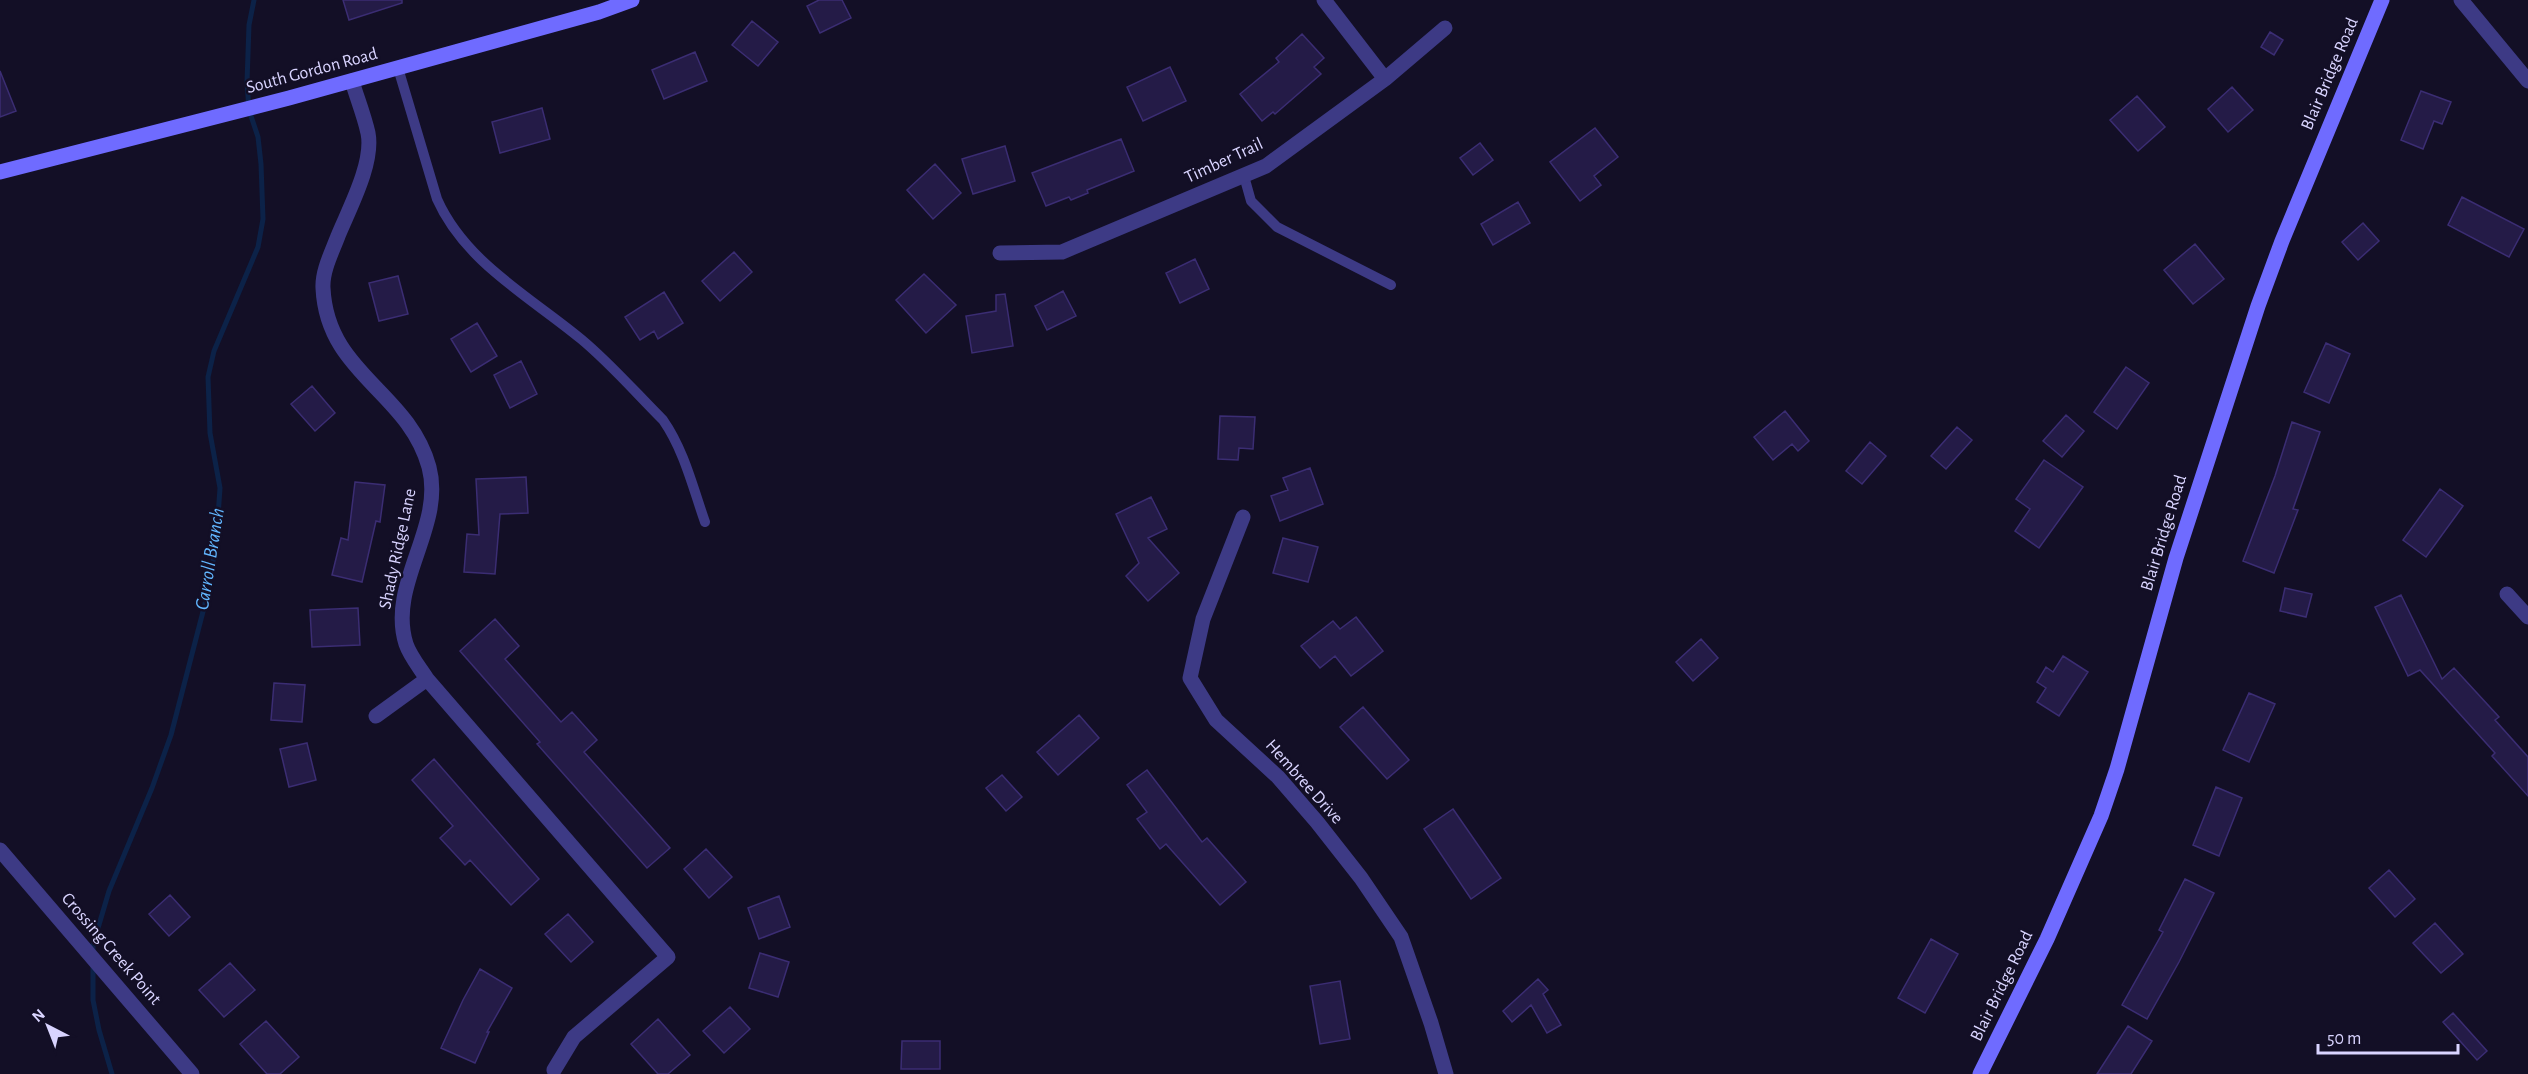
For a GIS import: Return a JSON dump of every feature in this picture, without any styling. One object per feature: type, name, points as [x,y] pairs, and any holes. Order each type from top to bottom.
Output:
[{"type":"street","name":"South Gordon Road","points":[[0,172],[352,81],[599,12],[632,0]]},
{"type":"street","points":[[1324,0],[1385,79]]},
{"type":"street","name":"Blair Bridge Road","points":[[1980,1074],[2047,939],[2101,816],[2117,769],[2176,558],[2258,306],[2286,231],[2382,0]]},
{"type":"street","points":[[2461,0],[2528,81]]},
{"type":"street","name":"Timber Trail","points":[[1000,253],[1062,252],[1266,166],[1385,79],[1445,28]]},
{"type":"street","name":"Shady Ridge Lane","points":[[352,81],[368,135],[366,162],[328,260],[322,285],[325,312],[333,334],[346,356],[408,422],[421,442],[429,469],[432,492],[428,520],[405,596],[403,621],[406,645],[427,679],[668,957],[574,1037],[554,1070]]},
{"type":"street","name":"Hembree Drive","points":[[1243,517],[1203,619],[1190,678],[1216,720],[1278,777],[1317,822],[1361,878],[1401,937],[1446,1074]]},
{"type":"street","points":[[2508,594],[2528,617]]},
{"type":"street","points":[[376,716],[427,679]]},
{"type":"street","name":"Crossing Creek Point","points":[[0,850],[192,1074]]},
{"type":"lane","points":[[398,68],[436,199],[446,219],[461,239],[510,286],[582,339],[663,420],[680,450],[705,522]]},
{"type":"lane","points":[[1244,176],[1251,201],[1277,227],[1391,285]]},
{"type":"building","points":[[343,0],[402,0],[402,3],[349,20]]},
{"type":"building","points":[[819,0],[842,0],[851,18],[820,33],[807,6]]},
{"type":"building","points":[[752,21],[778,42],[758,66],[732,45]]},
{"type":"building","points":[[2270,32],[2283,40],[2274,55],[2261,47]]},
{"type":"building","points":[[1302,34],[1324,58],[1314,67],[1321,74],[1275,114],[1273,112],[1262,121],[1240,94],[1279,62],[1276,58]]},
{"type":"building","points":[[695,52],[707,81],[664,99],[652,70]]},
{"type":"building","points":[[1170,67],[1186,101],[1143,121],[1127,87]]},
{"type":"building","points":[[0,71],[16,111],[0,117]]},
{"type":"building","points":[[2232,87],[2253,110],[2228,132],[2208,109]]},
{"type":"building","points":[[2421,91],[2451,102],[2442,124],[2434,121],[2423,149],[2401,140]]},
{"type":"building","points":[[2137,96],[2165,127],[2138,151],[2110,120]]},
{"type":"building","points":[[542,108],[550,139],[500,153],[492,122]]},
{"type":"building","points":[[1595,128],[1618,157],[1594,176],[1601,185],[1580,201],[1550,162]]},
{"type":"building","points":[[1121,139],[1134,171],[1087,190],[1088,193],[1071,200],[1069,197],[1046,206],[1032,173]]},
{"type":"building","points":[[1480,143],[1493,160],[1473,175],[1460,158]]},
{"type":"building","points":[[1005,146],[1015,181],[973,194],[962,159]]},
{"type":"building","points":[[935,164],[961,193],[933,219],[907,190]]},
{"type":"building","points":[[2462,197],[2524,229],[2509,257],[2448,225]]},
{"type":"building","points":[[1518,202],[1530,223],[1493,245],[1481,224]]},
{"type":"building","points":[[2363,223],[2379,241],[2358,260],[2342,242]]},
{"type":"building","points":[[2195,244],[2224,279],[2193,304],[2164,270]]},
{"type":"building","points":[[734,252],[752,272],[720,301],[702,281]]},
{"type":"building","points":[[1195,259],[1209,289],[1180,303],[1166,273]]},
{"type":"building","points":[[924,274],[956,305],[926,333],[896,300]]},
{"type":"building","points":[[398,276],[408,314],[379,321],[369,283]]},
{"type":"building","points":[[1063,291],[1076,316],[1047,330],[1035,306]]},
{"type":"building","points":[[664,292],[683,323],[658,339],[654,331],[640,340],[625,317]]},
{"type":"building","points":[[1005,294],[1013,346],[972,353],[966,316],[996,311],[996,295]]},
{"type":"building","points":[[477,323],[497,356],[471,372],[451,339]]},
{"type":"building","points":[[2326,343],[2350,354],[2329,403],[2304,392]]},
{"type":"building","points":[[521,361],[537,394],[510,408],[494,375]]},
{"type":"building","points":[[2126,367],[2149,383],[2117,429],[2094,412]]},
{"type":"building","points":[[312,386],[335,413],[315,431],[291,404]]},
{"type":"building","points":[[1785,411],[1809,441],[1798,451],[1792,444],[1773,460],[1754,437]]},
{"type":"building","points":[[2066,415],[2084,431],[2062,457],[2043,441]]},
{"type":"building","points":[[1220,416],[1255,417],[1253,449],[1239,448],[1238,460],[1218,459]]},
{"type":"building","points":[[2292,422],[2320,432],[2293,509],[2298,510],[2274,573],[2243,561],[2275,476]]},
{"type":"building","points":[[1957,427],[1972,440],[1946,469],[1931,456]]},
{"type":"building","points":[[1870,442],[1886,456],[1862,484],[1846,471]]},
{"type":"building","points":[[2044,460],[2083,487],[2039,548],[2015,531],[2030,509],[2016,499]]},
{"type":"building","points":[[1310,468],[1323,504],[1280,521],[1271,496],[1288,490],[1283,478]]},
{"type":"building","points":[[526,477],[528,513],[500,514],[495,574],[464,572],[467,534],[479,535],[476,479]]},
{"type":"building","points":[[355,482],[385,485],[380,522],[376,521],[362,582],[332,575],[341,538],[348,540]]},
{"type":"building","points":[[2440,489],[2463,506],[2426,557],[2403,540]]},
{"type":"building","points":[[1151,497],[1167,529],[1148,538],[1179,573],[1148,601],[1126,576],[1139,563],[1116,514]]},
{"type":"building","points":[[1283,538],[1318,547],[1308,582],[1273,573]]},
{"type":"building","points":[[2285,588],[2312,594],[2306,617],[2280,611]]},
{"type":"building","points":[[2401,595],[2442,679],[2454,668],[2499,717],[2495,720],[2528,757],[2528,796],[2492,756],[2495,753],[2420,670],[2408,676],[2375,607]]},
{"type":"building","points":[[358,608],[360,645],[312,647],[310,610]]},
{"type":"building","points":[[1356,617],[1383,651],[1351,676],[1335,656],[1320,668],[1301,646],[1333,621],[1340,629]]},
{"type":"building","points":[[495,619],[519,646],[505,659],[561,722],[572,712],[597,740],[584,752],[670,848],[647,868],[537,744],[540,742],[460,651]]},
{"type":"building","points":[[1701,639],[1718,658],[1693,681],[1676,662]]},
{"type":"building","points":[[2063,656],[2088,672],[2059,716],[2037,702],[2046,688],[2037,682],[2046,667],[2053,672]]},
{"type":"building","points":[[274,683],[305,685],[302,722],[271,720]]},
{"type":"building","points":[[2249,693],[2275,704],[2249,762],[2223,750]]},
{"type":"building","points":[[1363,707],[1409,760],[1387,779],[1340,727]]},
{"type":"building","points":[[1079,715],[1099,738],[1058,775],[1037,752]]},
{"type":"building","points":[[307,743],[316,780],[289,787],[280,749]]},
{"type":"building","points":[[434,759],[539,879],[511,905],[470,860],[465,865],[440,838],[453,826],[412,780]]},
{"type":"building","points":[[1147,770],[1202,842],[1207,838],[1246,882],[1220,905],[1166,844],[1160,849],[1137,819],[1147,812],[1127,785]]},
{"type":"building","points":[[1002,775],[1022,797],[1006,811],[986,788]]},
{"type":"building","points":[[2216,787],[2242,798],[2219,856],[2193,845]]},
{"type":"building","points":[[1453,809],[1501,878],[1471,899],[1424,829]]},
{"type":"building","points":[[706,849],[732,877],[709,898],[684,869]]},
{"type":"building","points":[[2389,870],[2415,899],[2395,917],[2369,888]]},
{"type":"building","points":[[2185,879],[2214,893],[2147,1019],[2122,1005],[2163,932],[2159,930]]},
{"type":"building","points":[[170,895],[190,917],[169,936],[149,914]]},
{"type":"building","points":[[779,896],[790,927],[759,939],[748,908]]},
{"type":"building","points":[[568,914],[593,942],[571,962],[545,934]]},
{"type":"building","points":[[2435,923],[2463,954],[2441,973],[2413,943]]},
{"type":"building","points":[[1931,939],[1958,954],[1925,1013],[1898,998]]},
{"type":"building","points":[[760,953],[789,962],[778,997],[749,988]]},
{"type":"building","points":[[230,963],[255,990],[224,1017],[199,990]]},
{"type":"building","points":[[480,969],[512,988],[487,1032],[489,1032],[475,1063],[441,1048]]},
{"type":"building","points":[[1538,979],[1548,990],[1543,994],[1561,1025],[1547,1033],[1531,1005],[1512,1022],[1503,1011]]},
{"type":"building","points":[[1340,981],[1350,1039],[1320,1044],[1310,986]]},
{"type":"building","points":[[730,1007],[750,1029],[724,1053],[703,1031]]},
{"type":"building","points":[[2453,1013],[2487,1051],[2477,1060],[2443,1022]]},
{"type":"building","points":[[658,1019],[690,1055],[668,1074],[658,1074],[631,1044]]},
{"type":"building","points":[[266,1021],[299,1057],[280,1074],[267,1074],[240,1044]]},
{"type":"building","points":[[2128,1026],[2152,1041],[2131,1074],[2097,1074]]},
{"type":"building","points":[[902,1041],[940,1041],[940,1069],[901,1069]]},
{"type":"waterway","name":"Carroll Branch","points":[[93,952],[109,891],[152,788],[171,735],[206,600],[216,545],[220,488],[210,433],[208,377],[214,351],[258,247],[263,219],[258,137],[249,110],[247,82],[249,25],[254,0]]},
{"type":"waterway","name":"Carroll Branch","points":[[93,965],[93,1000],[112,1074]]}]
